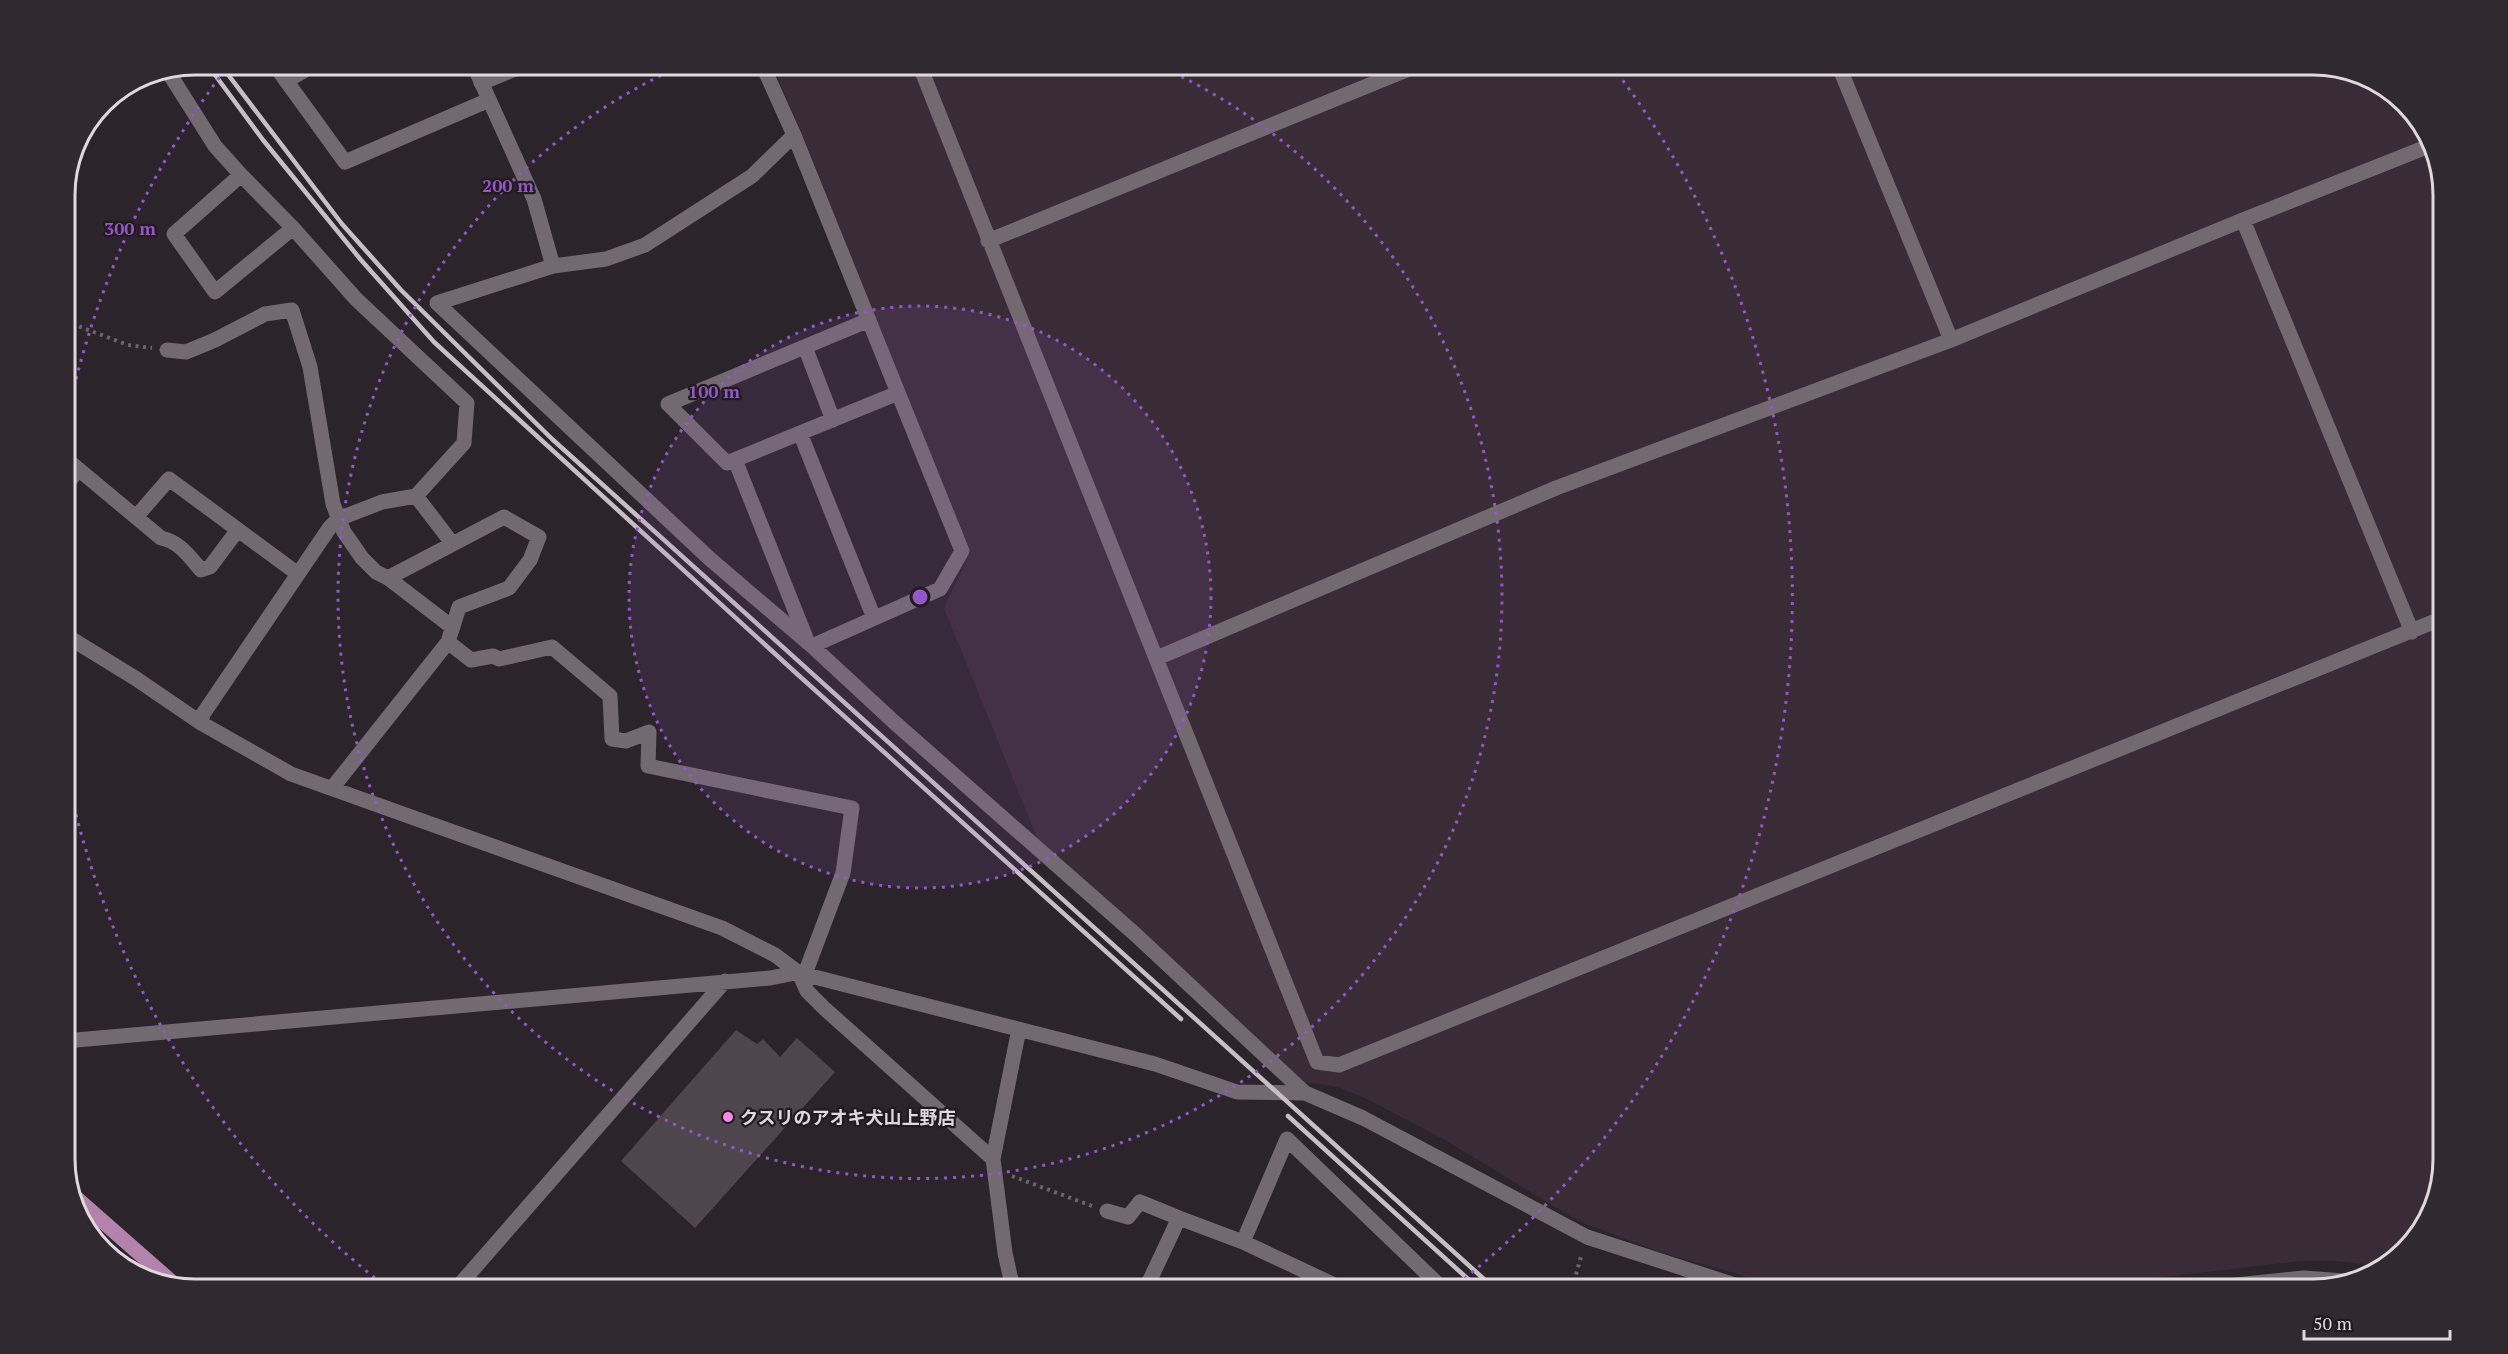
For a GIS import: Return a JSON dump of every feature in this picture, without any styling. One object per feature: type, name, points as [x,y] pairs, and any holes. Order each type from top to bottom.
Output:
[{"type":"main road","points":[[84,1205],[163,1275]]},
{"type":"street","points":[[282,75],[345,162],[489,100]]},
{"type":"street","points":[[286,81],[297,75]]},
{"type":"street","points":[[478,75],[534,200],[553,266]]},
{"type":"street","points":[[481,83],[500,75]]},
{"type":"street","points":[[767,75],[794,135],[962,551],[939,589],[810,644]]},
{"type":"street","points":[[923,75],[1317,1062],[1339,1065],[2433,623]]},
{"type":"street","points":[[988,241],[1394,75]]},
{"type":"street","points":[[1843,75],[1951,340]]},
{"type":"street","points":[[172,77],[215,146],[241,175],[293,228],[356,299],[467,403],[464,443],[416,496],[382,502],[338,519],[330,527],[203,714],[201,723]]},
{"type":"street","points":[[794,135],[752,176],[645,245],[606,259],[553,266],[437,303],[710,559],[810,644],[903,730],[1136,935],[1305,1093],[1363,1118],[1587,1237],[1714,1279]]},
{"type":"street","points":[[1157,658],[1556,488],[1951,340],[2423,148]]},
{"type":"street","points":[[241,175],[174,234],[215,292],[293,228]]},
{"type":"street","points":[[2243,220],[2412,632]]},
{"type":"street","points":[[75,1040],[770,978],[806,971],[843,873],[852,808],[648,766],[649,732],[626,741],[612,739],[609,696],[552,647],[499,659],[493,656],[471,660],[450,634],[388,578],[376,572],[362,558],[344,532],[333,504],[310,367],[292,310],[265,314],[186,352],[167,350]]},
{"type":"street","points":[[869,320],[668,404],[727,463],[898,393]]},
{"type":"street","points":[[804,347],[833,420]]},
{"type":"street","points":[[800,433],[874,618]]},
{"type":"street","points":[[735,460],[810,644]]},
{"type":"street","points":[[75,467],[161,538],[172,541],[186,552],[201,570],[210,567],[237,531]]},
{"type":"street","points":[[75,474],[78,470]]},
{"type":"street","points":[[136,517],[169,479],[298,574]]},
{"type":"street","points":[[416,496],[452,543]]},
{"type":"street","points":[[333,787],[450,634],[459,607],[509,588],[530,560],[539,537],[504,517],[388,578]]},
{"type":"street","points":[[75,641],[201,723],[291,774],[333,787],[722,928],[775,955],[799,973],[1155,1064],[1237,1092],[1305,1093]]},
{"type":"street","points":[[799,973],[807,991],[824,1008],[993,1164]]},
{"type":"street","points":[[466,1279],[725,981]]},
{"type":"street","points":[[1011,1279],[993,1164],[1019,1029]]},
{"type":"street","points":[[1243,1242],[1287,1139],[1432,1279]]},
{"type":"street","points":[[1107,1210],[1128,1217],[1140,1202],[1243,1242],[1320,1279]]},
{"type":"street","points":[[1150,1279],[1179,1218]]},
{"type":"street","points":[[2295,1279],[2315,1279]]},
{"type":"path","points":[[75,325],[128,345],[167,350]]},
{"type":"path","points":[[993,1164],[1107,1210]]},
{"type":"path","points":[[1575,1279],[1587,1237]]},
{"type":"shaded area","points":[[776,75],[2313,75],[2351,81],[2379,95],[2403,116],[2421,142],[2431,172],[2433,188],[2433,1159],[2429,1190],[2421,1212],[2413,1225],[2398,1244],[2370,1265],[2301,1261],[2146,1279],[1755,1279],[1660,1252],[1578,1221],[1445,1140],[1367,1099],[1338,1087],[1297,1081],[1038,840],[944,608],[970,553]]},
{"type":"building","name":"クスリのアオキ犬山上野店","points":[[736,1030],[757,1044],[763,1039],[780,1057],[797,1038],[835,1072],[695,1228],[621,1161]]},
{"type":"railway","points":[[215,75],[263,140],[361,260],[434,342],[796,673],[1181,1019]]},
{"type":"railway","points":[[228,75],[342,224],[401,290],[552,439],[1484,1279]]},
{"type":"railway","points":[[1288,1116],[1468,1279]]},
{"type":"place","name":"クスリのアオキ犬山上野店","points":[[728,1117]]}]
